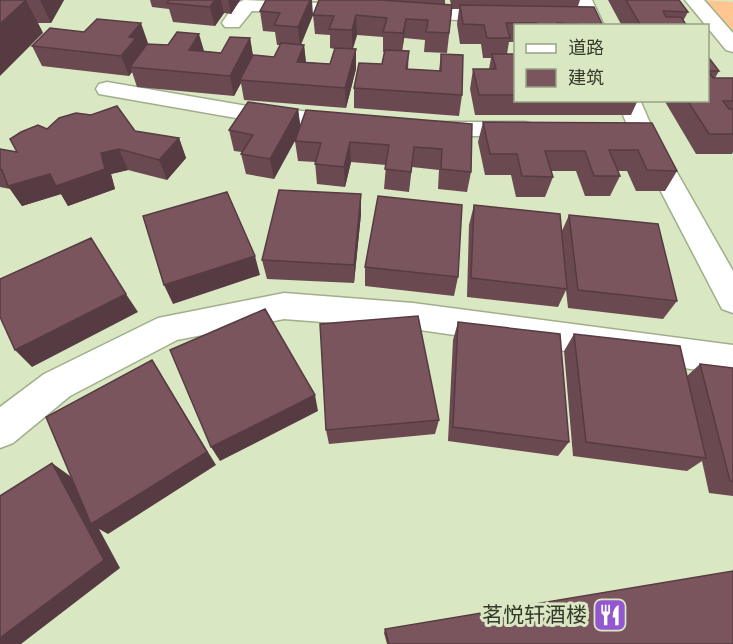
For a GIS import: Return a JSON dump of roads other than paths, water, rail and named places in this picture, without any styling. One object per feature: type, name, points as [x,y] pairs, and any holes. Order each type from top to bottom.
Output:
[{"type":"street","points":[[694,0],[733,46]]},
{"type":"street","points":[[232,23],[247,5],[457,16],[523,16]]},
{"type":"street","points":[[568,16],[589,14]]},
{"type":"street","points":[[107,89],[253,114],[366,124]]},
{"type":"street","points":[[628,102],[629,128],[733,300]]},
{"type":"street","points":[[400,126],[434,129],[548,129]]},
{"type":"street","points":[[0,430],[57,385],[170,328],[284,306],[413,316],[733,360]]},
{"type":"place","name":"茗悦轩酒楼","points":[[610,615]]}]
